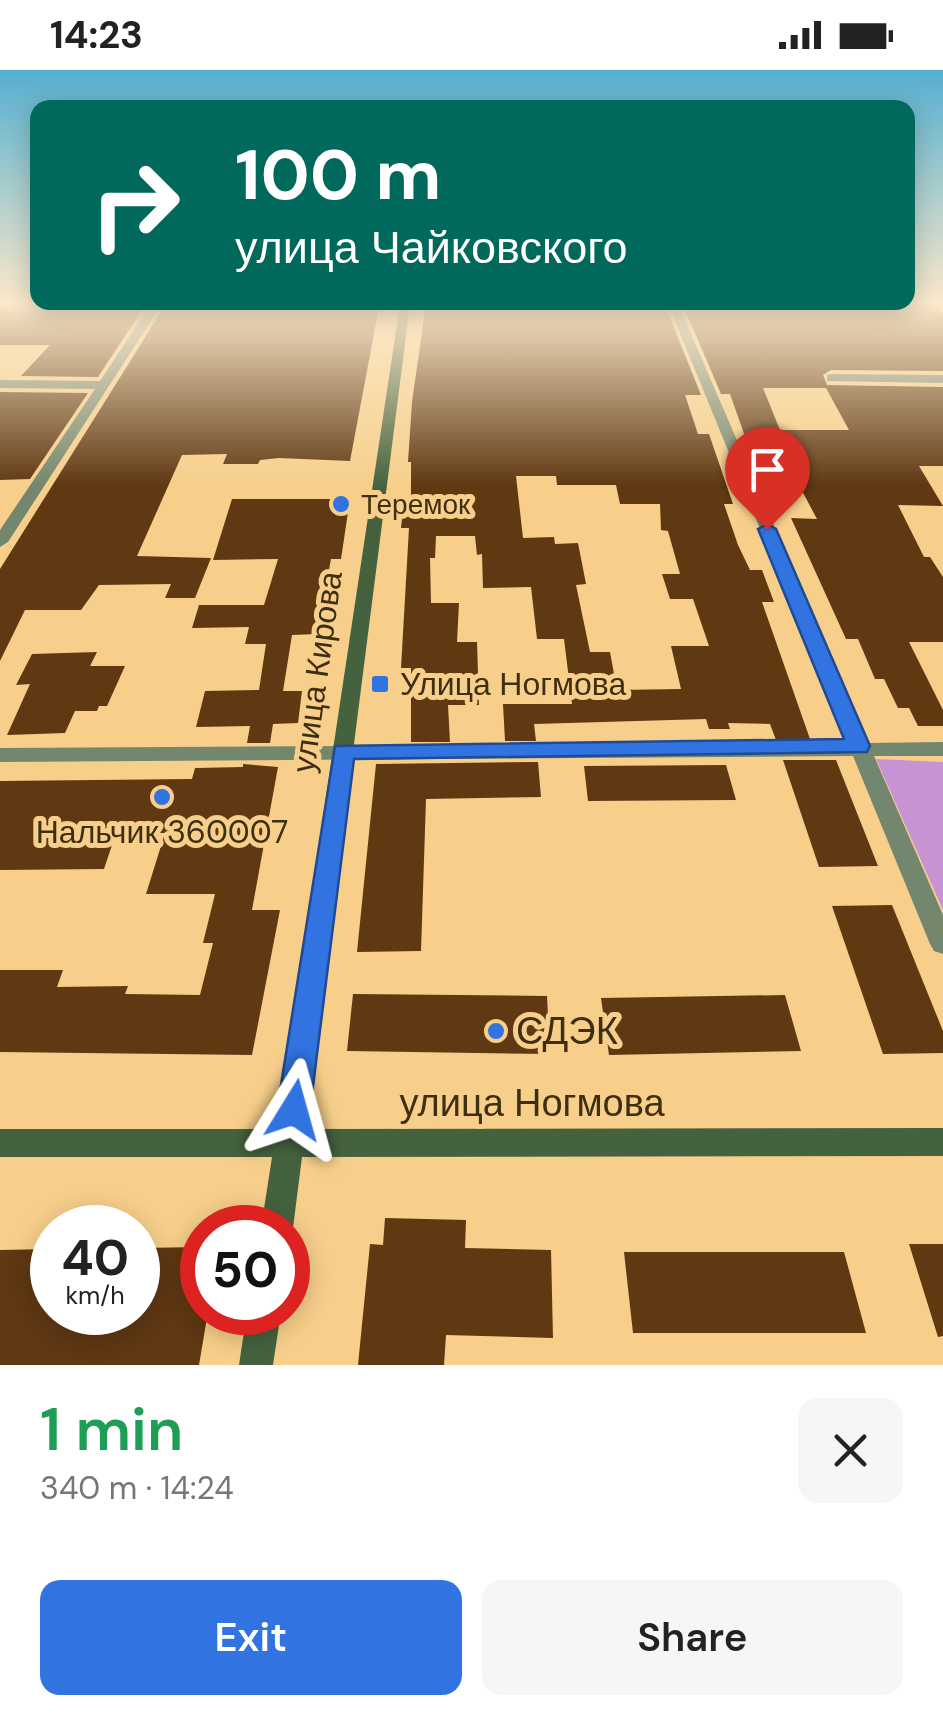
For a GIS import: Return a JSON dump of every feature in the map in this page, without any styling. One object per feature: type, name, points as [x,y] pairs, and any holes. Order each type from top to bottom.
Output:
[{"type":"main road","name":"улица Кирова","points":[[280,1205],[397,364]]},
{"type":"main road","name":"улица Ногмова","points":[[0,1143],[943,1142]]},
{"type":"main road","points":[[256,1365],[261,1335]]},
{"type":"street","points":[[0,542],[117,364]]},
{"type":"street","points":[[698,364],[943,944]]},
{"type":"street","points":[[831,378],[943,379]]},
{"type":"street","points":[[0,384],[104,384]]},
{"type":"street","points":[[0,754],[859,746],[943,749]]},
{"type":"shaded area","points":[[876,759],[943,762],[943,910]]},
{"type":"building","points":[[32,364],[106,364],[98,377],[21,376]]},
{"type":"building","points":[[128,364],[368,364],[350,461],[279,458],[260,460],[258,464],[223,464],[227,454],[182,455],[137,556],[211,558],[195,598],[165,598],[171,584],[99,585],[81,610],[25,610],[0,661],[0,569]]},
{"type":"building","points":[[417,364],[689,364],[701,395],[685,395],[698,434],[709,434],[733,504],[724,504],[738,545],[750,570],[762,570],[774,602],[762,602],[810,739],[776,740],[770,724],[728,723],[730,729],[709,729],[706,719],[534,724],[536,741],[505,741],[503,704],[572,704],[564,639],[537,639],[531,587],[483,588],[482,554],[477,555],[475,536],[436,536],[435,558],[430,558],[431,603],[459,603],[457,642],[477,642],[479,705],[448,705],[450,742],[411,742],[411,668],[401,668],[409,528],[401,528],[404,500],[411,500],[408,462]],"holes":[[[516,476],[556,476],[557,485],[616,485],[620,504],[660,504],[661,530],[668,531],[680,574],[662,574],[670,599],[693,599],[709,646],[671,646],[681,689],[617,690],[610,652],[590,652],[576,585],[586,584],[578,543],[555,544],[554,537],[523,538]]]},
{"type":"building","points":[[708,364],[943,364],[943,371],[831,370],[823,375],[827,385],[943,387],[943,466],[919,466],[943,506],[898,505],[924,557],[930,557],[943,577],[943,642],[909,642],[943,710],[943,726],[918,726],[909,708],[898,708],[884,679],[875,679],[858,639],[846,639],[791,518],[817,519],[792,472],[770,473],[754,445],[748,445],[730,394],[721,394]],"holes":[[[763,388],[826,388],[849,430],[780,430]]]},
{"type":"building","points":[[0,392],[88,393],[30,479],[0,480]]},
{"type":"building","points":[[232,499],[350,499],[341,559],[331,559],[317,634],[292,635],[283,691],[302,691],[298,723],[273,724],[270,743],[247,743],[250,726],[196,727],[205,691],[259,690],[266,644],[245,644],[249,627],[192,628],[199,605],[264,605],[278,559],[213,560]]},
{"type":"building","points":[[97,652],[90,666],[125,666],[107,706],[99,706],[97,711],[75,711],[65,733],[7,735],[30,684],[16,685],[32,654]]},
{"type":"building","points":[[783,760],[836,760],[878,866],[819,867]]},
{"type":"building","points":[[538,762],[541,797],[426,799],[421,951],[357,952],[376,764]]},
{"type":"building","points":[[243,764],[278,767],[252,910],[280,910],[252,1055],[0,1052],[0,970],[63,970],[57,987],[128,986],[125,994],[200,995],[213,943],[203,943],[215,894],[146,894],[165,833],[116,833],[104,869],[0,870],[0,781],[192,779],[195,768]]},
{"type":"building","points":[[726,765],[736,800],[588,801],[584,766]]},
{"type":"building","points":[[892,905],[943,1031],[943,1053],[883,1054],[832,906]]},
{"type":"building","points":[[353,994],[547,996],[550,1054],[347,1051]]},
{"type":"building","points":[[785,995],[801,1051],[609,1055],[601,998]]},
{"type":"building","points":[[385,1218],[466,1220],[465,1248],[551,1250],[553,1338],[446,1335],[444,1365],[358,1365],[370,1244],[383,1245]]},
{"type":"building","points":[[909,1244],[943,1244],[943,1336],[938,1337]]},
{"type":"building","points":[[180,1247],[180,1335],[204,1335],[199,1365],[0,1365],[0,1250],[30,1249],[30,1335],[160,1335],[160,1248]]},
{"type":"building","points":[[624,1252],[844,1252],[866,1333],[633,1333]]},
{"type":"place","name":"Теремок","points":[[341,504]]},
{"type":"place","name":"Улица Ногмова","points":[[380,684]]},
{"type":"place","name":"Нальчик 360007","points":[[162,797]]},
{"type":"place","name":"СДЭК","points":[[496,1031]]},
{"type":"route","points":[[294,1110],[344,752],[859,746],[767,529]]}]
